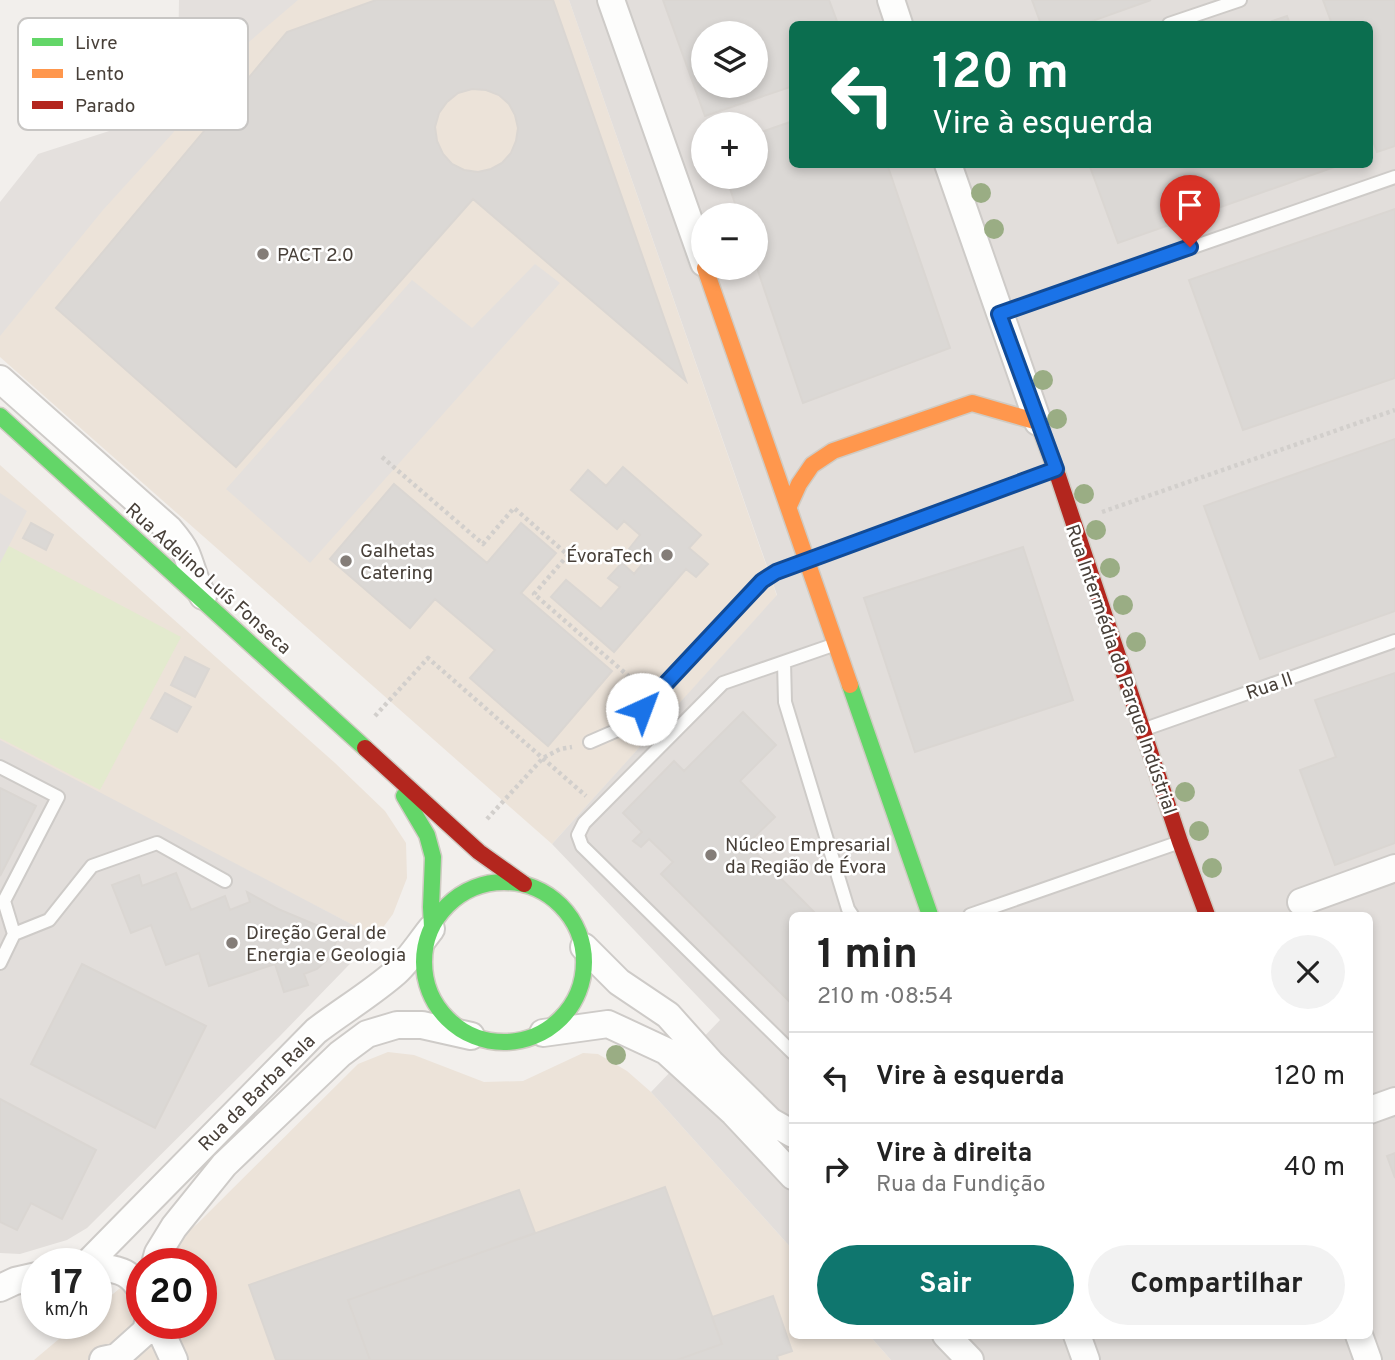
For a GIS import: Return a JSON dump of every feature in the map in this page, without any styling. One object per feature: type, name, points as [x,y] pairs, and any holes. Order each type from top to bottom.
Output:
[{"type":"street","points":[[611,0],[691,228]]},
{"type":"street","points":[[891,0],[898,21]]},
{"type":"street","name":"Rua Intermédia do Parque Indústrial","points":[[949,168],[1056,469],[1180,842],[1207,912]]},
{"type":"street","points":[[709,280],[929,912]]},
{"type":"street","points":[[0,379],[169,529],[186,552],[197,586],[209,607]]},
{"type":"street","points":[[789,506],[812,465],[833,451],[972,402],[1038,422]]},
{"type":"street","name":"Rua Adelino Luís Fonseca","points":[[0,416],[467,842],[524,884]]},
{"type":"street","name":"Rua Adelino Luís Fonseca","points":[[390,771],[427,835],[433,857],[432,928]]},
{"type":"street","points":[[1301,902],[1395,868]]},
{"type":"street","points":[[543,1033],[563,1018],[579,995],[583,979],[583,947],[570,915],[550,896],[524,884],[493,883],[467,891],[448,905],[432,928],[427,941],[424,967],[431,994],[448,1020],[471,1036],[498,1043],[516,1042],[543,1033],[608,1024],[666,1051],[734,1113],[789,1172]]},
{"type":"street","name":"Rua da Barba Rala","points":[[103,1248],[316,1031],[397,971],[432,928]]},
{"type":"street","points":[[583,947],[619,982],[668,1015],[711,1063],[770,1121],[789,1132]]},
{"type":"street","name":"Rua da Barba Rala","points":[[161,1248],[174,1227],[224,1165],[340,1054],[366,1034],[397,1025],[422,1025],[471,1036]]},
{"type":"street","points":[[114,1359],[137,1339]]},
{"type":"street","points":[[164,1339],[174,1360]]},
{"type":"street","points":[[1078,1339],[1086,1360]]},
{"type":"street","points":[[1360,1339],[1368,1360]]},
{"type":"lane","points":[[1179,21],[1240,0]]},
{"type":"lane","points":[[999,314],[1395,177]]},
{"type":"lane","points":[[590,742],[620,729],[631,721],[762,581],[776,572],[1056,469]]},
{"type":"lane","name":"Rua II","points":[[1143,730],[1395,641]]},
{"type":"lane","points":[[789,1049],[582,846],[578,835],[584,823],[723,683],[836,644]]},
{"type":"lane","points":[[785,662],[785,702],[850,912]]},
{"type":"lane","points":[[0,767],[58,797],[4,901],[14,934]]},
{"type":"lane","points":[[979,912],[1180,842]]},
{"type":"lane","points":[[0,963],[14,934],[49,920],[92,866],[157,843],[225,881]]},
{"type":"path","points":[[1073,522],[1395,410]]},
{"type":"path","points":[[382,457],[483,544],[514,508],[568,555],[534,594],[653,697]]},
{"type":"path","points":[[354,738],[428,658],[574,785]]},
{"type":"path","points":[[467,842],[543,758],[560,749],[590,742]]},
{"type":"shaded area","points":[[179,0],[298,0],[248,43],[248,18],[179,18]]},
{"type":"shaded area","points":[[284,0],[569,0],[777,596],[552,844],[0,357],[0,308],[164,130],[248,130],[248,39]]},
{"type":"shaded area","points":[[569,0],[1395,0],[1395,1360],[891,1360],[873,1339],[1373,1339],[1373,912],[789,912],[789,1246],[651,1092],[720,1020],[552,844],[777,595]]},
{"type":"shaded area","points":[[112,130],[175,130],[103,210],[0,336],[0,202],[38,154]]},
{"type":"shaded area","points":[[535,264],[560,283],[310,563],[226,489],[412,280],[472,328]]},
{"type":"shaded area","points":[[0,465],[335,763],[385,811],[406,843],[407,878],[393,914],[376,937],[0,742]]},
{"type":"shaded area","points":[[0,493],[27,511],[0,563]]},
{"type":"shaded area","points":[[0,740],[376,937],[87,1228],[67,1240],[40,1248],[21,1248],[20,1254],[0,1253]]},
{"type":"shaded area","points":[[388,1052],[414,1055],[484,1082],[523,1081],[583,1053],[598,1054],[627,1071],[651,1092],[789,1246],[789,1339],[873,1339],[891,1360],[34,1360],[59,1339],[112,1339],[112,1295],[126,1283],[126,1339],[217,1339],[217,1248],[167,1248],[197,1224],[358,1064]]},
{"type":"green space","points":[[7,545],[181,637],[100,790],[0,738],[0,558]]},
{"type":"building","name":"PACT 2.0","points":[[376,0],[553,0],[686,381],[473,199],[236,467],[56,308],[205,130],[248,130],[248,79],[287,32]],"holes":[[[472,89],[499,95],[509,104],[518,128],[511,153],[502,163],[478,172],[464,170],[452,164],[437,141],[435,127],[439,113],[458,93]]]},
{"type":"building","points":[[663,0],[829,0],[837,21],[789,21],[789,87],[768,95],[768,21],[691,21],[691,77]]},
{"type":"building","points":[[1032,0],[1151,0],[1092,21],[1040,21]]},
{"type":"building","points":[[1323,0],[1395,0],[1395,146],[1377,152],[1373,141],[1373,21],[1331,21]]},
{"type":"building","points":[[1287,16],[1289,21],[1273,21]]},
{"type":"building","points":[[698,98],[758,98],[717,112],[704,112]]},
{"type":"building","points":[[789,122],[789,168],[888,168],[950,348],[803,403],[761,280],[768,280],[768,203],[735,203],[730,189],[768,189],[768,130]]},
{"type":"building","points":[[1090,168],[1331,168],[1118,243]]},
{"type":"building","points":[[1395,209],[1395,378],[1243,430],[1189,280]]},
{"type":"building","points":[[1395,439],[1395,611],[1260,659],[1204,506]]},
{"type":"building","name":"ÉvoraTech","points":[[623,467],[701,535],[689,548],[708,564],[696,577],[686,569],[614,652],[551,597],[566,580],[601,609],[620,587],[608,578],[622,563],[634,574],[644,562],[629,549],[640,535],[624,521],[617,529],[571,490],[588,470],[606,486]]},
{"type":"building","points":[[394,484],[487,563],[521,523],[556,553],[521,593],[612,671],[548,746],[470,678],[495,650],[435,599],[410,628],[330,559]]},
{"type":"building","points":[[31,523],[53,535],[46,550],[23,538]]},
{"type":"building","points":[[1023,547],[1073,700],[915,752],[864,598]]},
{"type":"building","points":[[185,657],[209,669],[195,697],[171,685]]},
{"type":"building","points":[[1395,673],[1395,843],[1335,865],[1300,770],[1336,757],[1315,700]]},
{"type":"building","points":[[165,693],[191,707],[177,732],[151,718]]},
{"type":"building","name":"Núcleo Empresarial da Região de Évora","points":[[743,712],[776,745],[740,781],[775,817],[747,844],[814,912],[789,912],[789,1001],[661,874],[673,862],[649,839],[641,847],[633,841],[642,832],[623,813],[674,761],[684,771]]},
{"type":"building","points":[[0,788],[36,806],[0,876]]},
{"type":"building","points":[[176,873],[191,910],[225,896],[230,910],[250,902],[247,892],[278,909],[338,934],[334,948],[327,960],[317,969],[304,974],[308,985],[284,992],[275,964],[209,986],[199,953],[166,965],[151,925],[131,933],[112,885],[139,875],[142,886]]},
{"type":"building","points":[[82,964],[206,1026],[155,1128],[31,1064]]},
{"type":"building","points":[[0,1099],[96,1150],[62,1219],[31,1203],[17,1230],[0,1222]]},
{"type":"building","points":[[1395,1153],[1395,1178],[1387,1156]]},
{"type":"building","points":[[665,1187],[722,1344],[677,1360],[370,1360],[348,1300]]},
{"type":"building","points":[[519,1190],[535,1233],[348,1300],[370,1360],[276,1360],[249,1285]]},
{"type":"building","points":[[773,1296],[792,1351],[777,1356],[778,1360],[677,1360],[722,1344],[712,1317]]},
{"type":"traffic: fast","points":[[0,416],[365,748]]},
{"type":"traffic: fast","points":[[850,685],[929,912]]},
{"type":"traffic: fast","points":[[404,796],[427,835],[433,857],[432,927]]},
{"type":"traffic: fast","points":[[504,882],[535,888],[560,906],[578,931],[584,962],[578,993],[560,1018],[535,1036],[504,1042],[473,1036],[448,1018],[430,993],[424,962],[430,931],[448,906],[473,888],[504,882]]},
{"type":"traffic: slow","points":[[709,280],[850,685]]},
{"type":"traffic: slow","points":[[789,506],[812,465],[833,451],[972,403],[1038,422],[1058,476]]},
{"type":"traffic: jam","points":[[1058,476],[1206,912]]},
{"type":"traffic: jam","points":[[365,748],[479,852],[524,884]]},
{"type":"place","name":"PACT 2.0","points":[[263,254]]},
{"type":"place","name":"ÉvoraTech","points":[[667,555]]},
{"type":"place","name":"Galhetas Catering","points":[[346,561]]},
{"type":"place","name":"Núcleo Empresarial da Região de Évora","points":[[711,855]]},
{"type":"place","name":"Direção Geral de Energia e Geologia","points":[[232,943]]},
{"type":"route","points":[[642,709],[762,581],[776,572],[1056,469],[999,314],[1190,247]]}]
